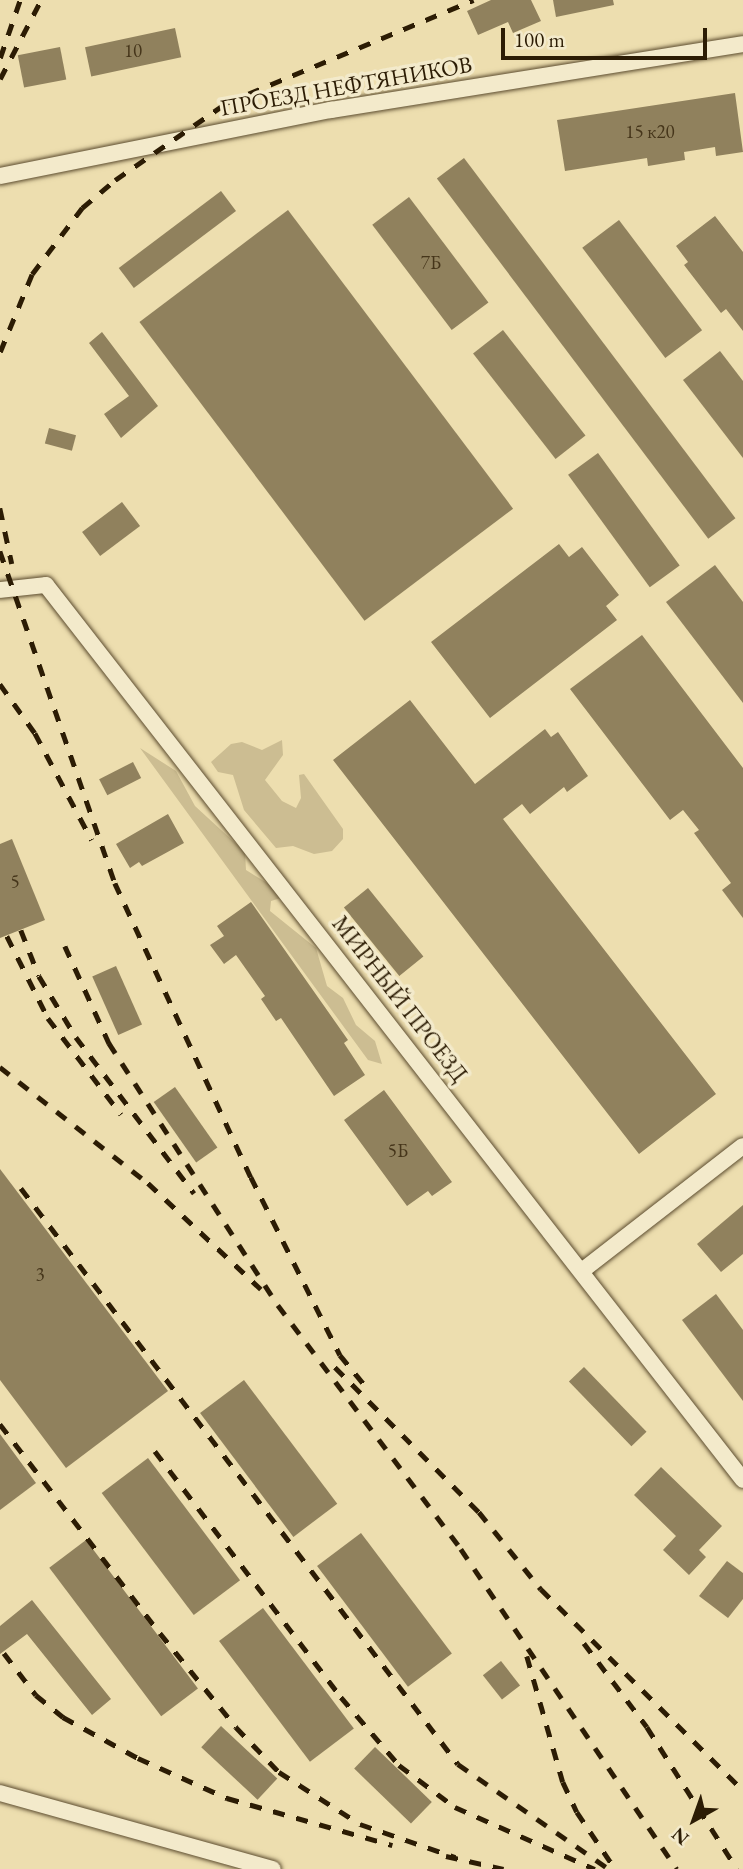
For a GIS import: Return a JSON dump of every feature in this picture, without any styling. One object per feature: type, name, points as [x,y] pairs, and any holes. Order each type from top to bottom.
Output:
[{"type":"street","name":"ПРОЕЗД НЕФТЯНИКОВ","points":[[0,176],[331,110],[743,44]]},
{"type":"street","name":"МИРНЫЙ ПРОЕЗД","points":[[0,590],[46,584],[583,1270],[743,1480]]},
{"type":"street","points":[[583,1270],[743,1146]]},
{"type":"street","points":[[0,1793],[273,1869]]},
{"type":"shaded area","points":[[282,740],[283,755],[265,780],[282,801],[296,808],[301,798],[299,775],[304,774],[343,829],[343,839],[332,851],[314,854],[293,846],[276,848],[244,810],[233,775],[218,772],[211,762],[231,744],[242,742],[262,750]]},
{"type":"shaded area","points":[[140,748],[176,771],[195,806],[245,852],[246,870],[272,886],[281,898],[271,901],[270,911],[316,948],[327,986],[343,998],[356,1025],[375,1041],[382,1064],[368,1060]]},
{"type":"building","points":[[491,0],[531,0],[541,21],[513,33],[508,22],[478,35],[467,11]]},
{"type":"building","points":[[553,0],[613,0],[614,5],[556,17]]},
{"type":"building","points":[[175,28],[181,57],[91,76],[85,47]]},
{"type":"building","points":[[60,47],[66,79],[24,88],[18,55]]},
{"type":"building","points":[[735,93],[743,152],[716,156],[715,147],[684,152],[685,160],[648,166],[647,158],[565,171],[557,120]]},
{"type":"building","points":[[464,158],[735,518],[708,539],[437,178]]},
{"type":"building","points":[[221,191],[236,211],[134,288],[119,268]]},
{"type":"building","points":[[409,197],[488,302],[452,330],[372,225]]},
{"type":"building","points":[[288,210],[513,509],[365,621],[139,322]]},
{"type":"building","points":[[715,216],[743,252],[743,331],[726,309],[721,313],[684,265],[688,262],[676,246]]},
{"type":"building","points":[[619,220],[702,330],[665,358],[582,248]]},
{"type":"building","points":[[503,330],[585,436],[556,459],[473,353]]},
{"type":"building","points":[[102,332],[158,406],[121,438],[104,414],[129,396],[89,343]]},
{"type":"building","points":[[720,351],[743,381],[743,458],[683,380]]},
{"type":"building","points":[[49,428],[76,435],[72,451],[45,443]]},
{"type":"building","points":[[598,453],[680,565],[650,587],[568,475]]},
{"type":"building","points":[[122,502],[140,526],[100,556],[82,532]]},
{"type":"building","points":[[559,544],[569,557],[582,547],[619,595],[606,606],[617,620],[490,718],[431,642]]},
{"type":"building","points":[[715,565],[743,602],[743,703],[666,602]]},
{"type":"building","points":[[642,635],[743,768],[743,918],[722,890],[731,883],[694,833],[699,830],[683,810],[670,820],[570,689]]},
{"type":"building","points":[[410,700],[475,784],[545,729],[551,737],[558,732],[588,776],[567,792],[564,787],[530,814],[522,804],[503,819],[716,1094],[639,1154],[333,760]]},
{"type":"building","points":[[133,762],[141,778],[107,795],[99,779]]},
{"type":"building","points":[[168,814],[184,843],[142,866],[139,862],[130,868],[116,844]]},
{"type":"building","points":[[12,839],[45,920],[0,938],[0,844]]},
{"type":"building","points":[[368,888],[423,956],[399,976],[344,908]]},
{"type":"building","points":[[251,902],[348,1040],[344,1043],[365,1075],[334,1096],[281,1018],[276,1021],[261,999],[265,996],[236,955],[224,964],[210,945],[224,936],[217,926]]},
{"type":"building","points":[[116,966],[142,1024],[118,1035],[92,977]]},
{"type":"building","points":[[175,1087],[217,1148],[196,1163],[154,1102]]},
{"type":"building","points":[[384,1090],[452,1182],[432,1196],[428,1191],[407,1206],[344,1120]]},
{"type":"building","points":[[0,1169],[168,1391],[66,1468],[0,1380]]},
{"type":"building","points":[[743,1205],[743,1254],[721,1272],[697,1244]]},
{"type":"building","points":[[716,1294],[743,1330],[743,1401],[682,1320]]},
{"type":"building","points":[[584,1367],[647,1432],[631,1446],[569,1382]]},
{"type":"building","points":[[244,1380],[337,1504],[293,1537],[200,1413]]},
{"type":"building","points":[[0,1434],[36,1483],[0,1510]]},
{"type":"building","points":[[148,1458],[240,1580],[194,1615],[102,1493]]},
{"type":"building","points":[[661,1467],[722,1526],[699,1550],[706,1557],[689,1575],[663,1550],[676,1536],[634,1495]]},
{"type":"building","points":[[361,1533],[452,1654],[408,1687],[317,1566]]},
{"type":"building","points":[[86,1540],[198,1689],[161,1716],[49,1568]]},
{"type":"building","points":[[727,1561],[743,1573],[743,1599],[728,1618],[699,1596]]},
{"type":"building","points":[[32,1600],[111,1699],[92,1715],[27,1634],[0,1654],[0,1626]]},
{"type":"building","points":[[263,1608],[354,1729],[310,1762],[219,1641]]},
{"type":"building","points":[[501,1661],[520,1685],[502,1700],[483,1675]]},
{"type":"building","points":[[221,1726],[277,1779],[258,1800],[201,1747]]},
{"type":"building","points":[[375,1747],[432,1802],[411,1823],[354,1769]]},
{"type":"railway","points":[[0,58],[20,0]]},
{"type":"railway","points":[[0,79],[41,0]]},
{"type":"railway","points":[[0,352],[32,274],[82,208],[115,180],[226,103],[473,0]]},
{"type":"railway","points":[[0,508],[12,564]]},
{"type":"railway","points":[[0,551],[115,883],[251,1177],[340,1355],[368,1389]]},
{"type":"railway","points":[[0,684],[35,733],[92,840]]},
{"type":"railway","points":[[21,930],[39,976],[76,1037],[194,1193]]},
{"type":"railway","points":[[7,936],[48,1018],[121,1114]]},
{"type":"railway","points":[[65,946],[109,1043],[278,1305],[461,1549],[677,1869]]},
{"type":"railway","points":[[0,1067],[148,1183],[261,1289]]},
{"type":"railway","points":[[21,1188],[458,1764],[609,1869]]},
{"type":"railway","points":[[335,1367],[479,1512],[541,1589],[743,1790]]},
{"type":"railway","points":[[0,1424],[160,1633],[236,1727],[279,1772],[360,1824],[455,1857]]},
{"type":"railway","points":[[155,1451],[341,1697],[399,1765],[455,1807],[595,1869]]},
{"type":"railway","points":[[584,1643],[647,1727],[737,1869]]},
{"type":"railway","points":[[4,1653],[36,1695],[63,1717],[138,1758],[227,1798],[392,1845]]},
{"type":"railway","points":[[527,1656],[563,1782],[577,1812],[612,1864]]},
{"type":"railway","points":[[446,1856],[504,1869]]}]
